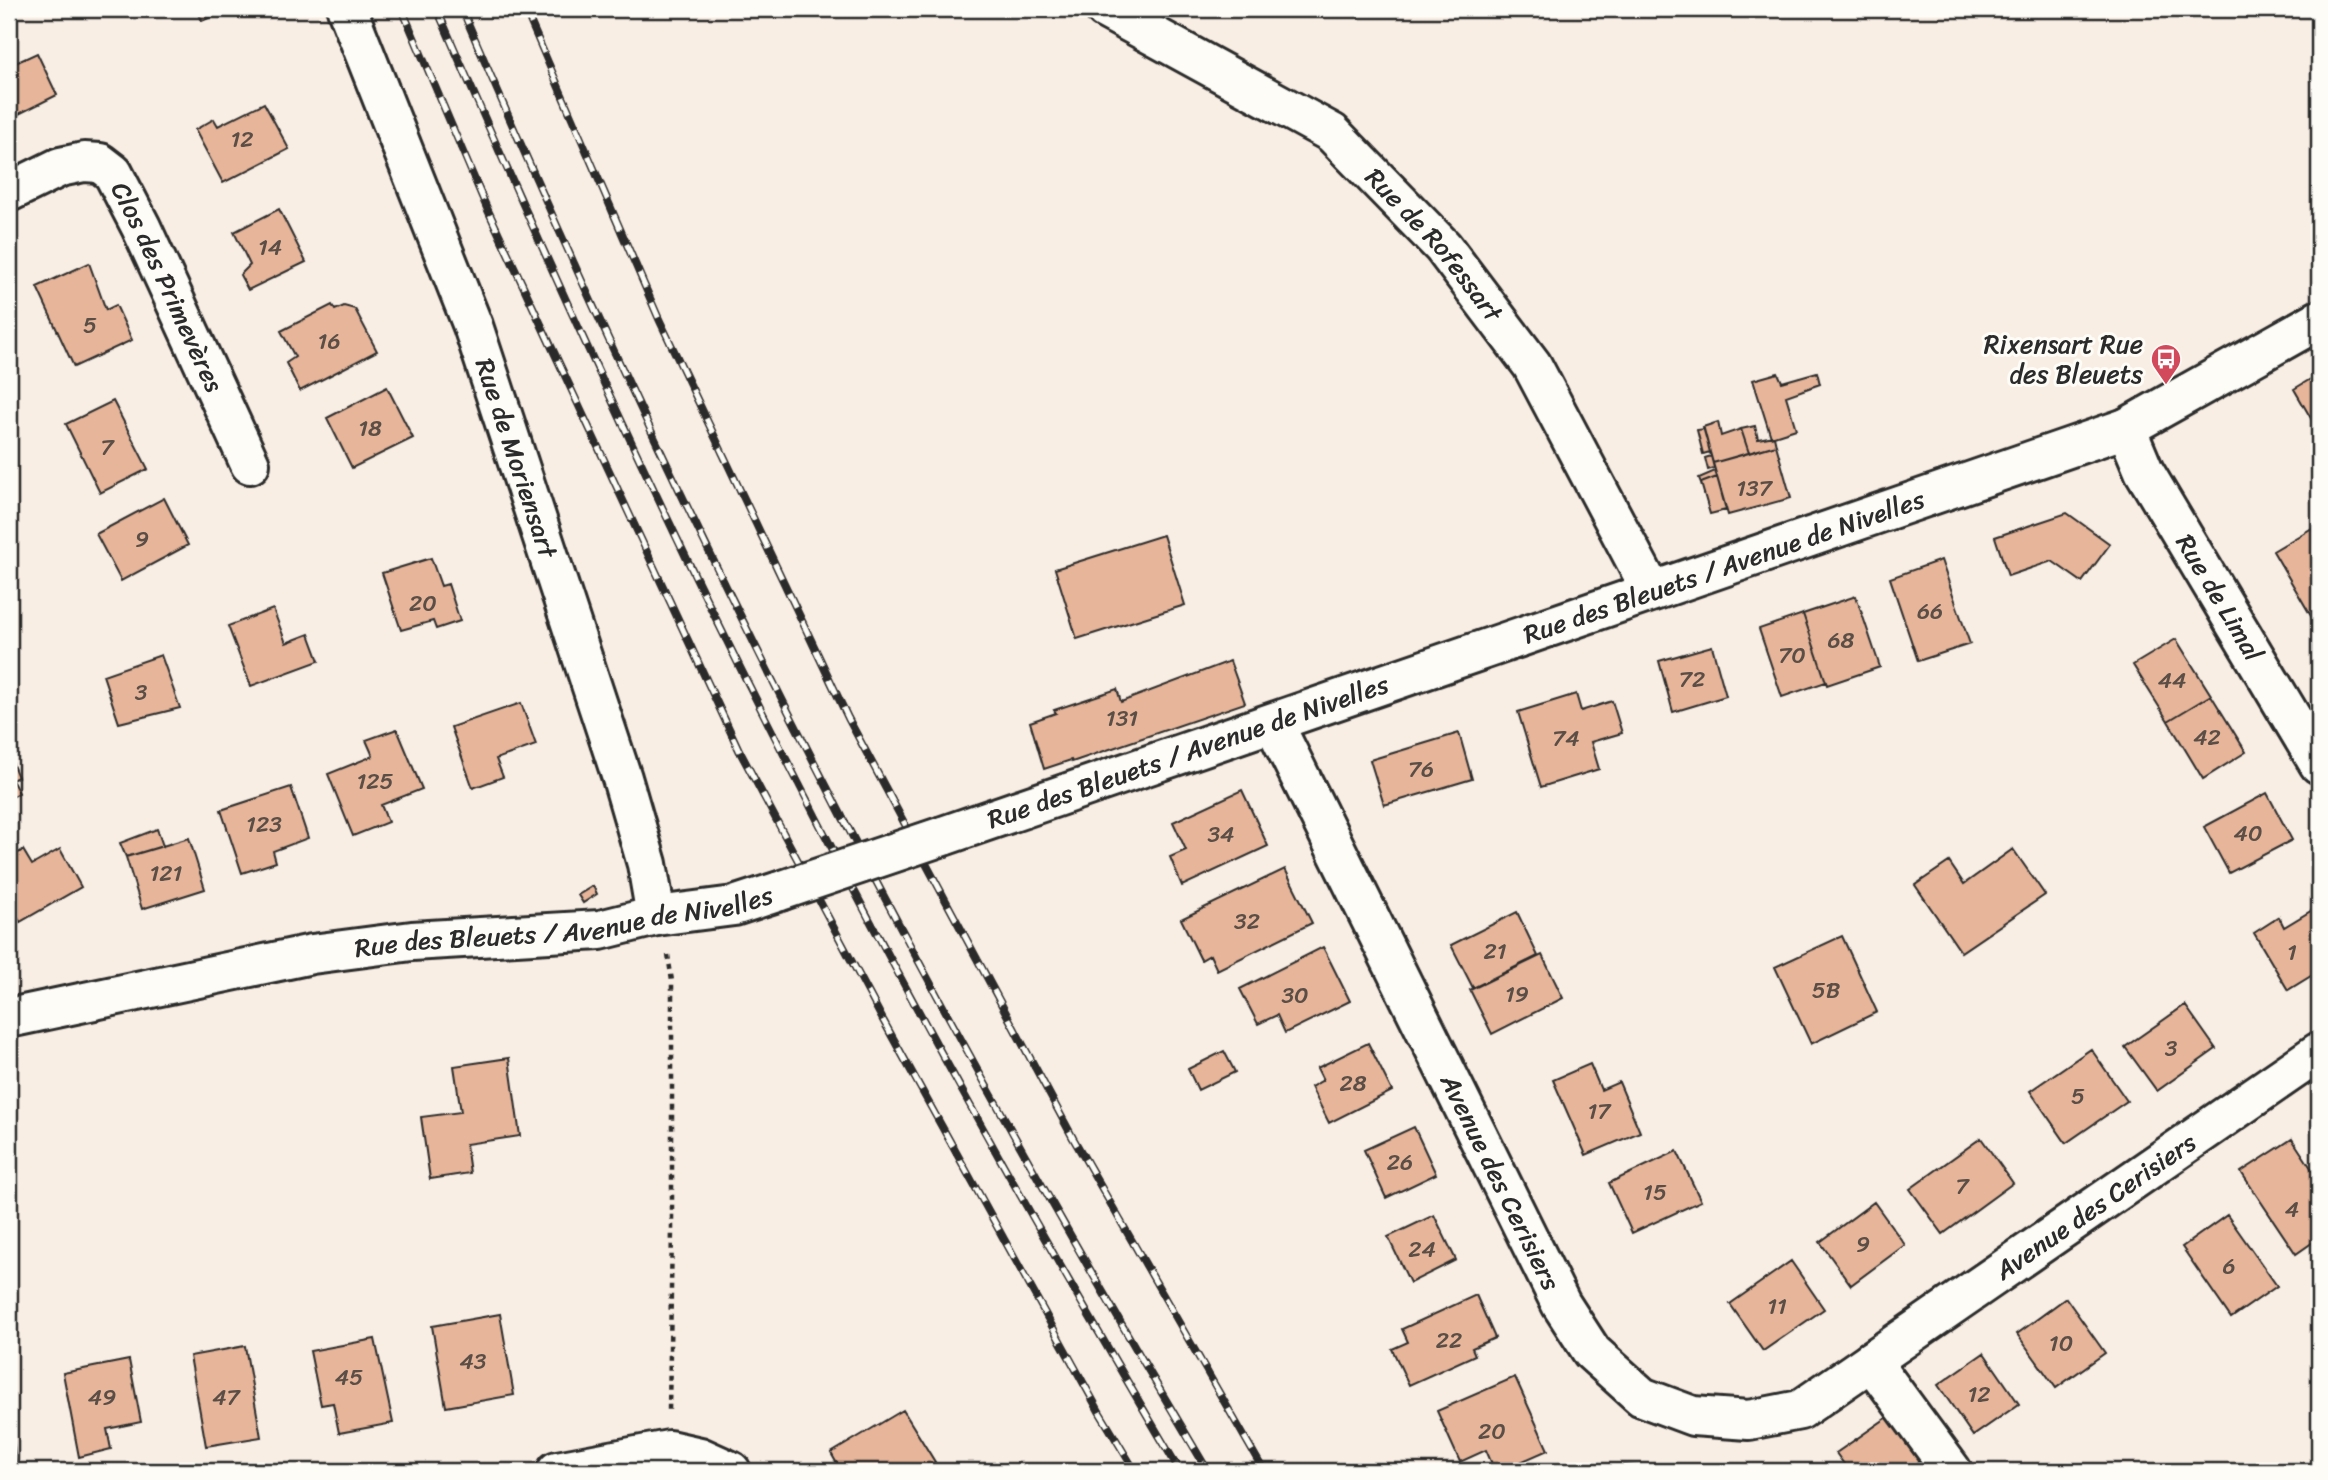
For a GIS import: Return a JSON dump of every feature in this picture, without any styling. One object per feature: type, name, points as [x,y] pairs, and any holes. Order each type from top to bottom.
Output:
[{"type":"street","name":"Rue de Moriensart","points":[[347,9],[473,326],[622,778],[647,864],[662,934]]},
{"type":"street","name":"Rue de Rofessart","points":[[1105,9],[1332,133],[1443,247],[1532,365],[1651,590]]},
{"type":"street","name":"Clos des Primevères","points":[[9,192],[60,167],[85,162],[100,163],[113,173],[141,227],[250,464]]},
{"type":"street","name":"Rue des Bleuets / Avenue de Nivelles","points":[[9,1018],[312,954],[412,941],[600,930],[662,934],[734,906],[1273,724],[1651,590],[2126,428],[2319,320]]},
{"type":"street","name":"Rue de Limal","points":[[2126,428],[2144,471],[2319,764]]},
{"type":"street","name":"Avenue des Cerisiers","points":[[1273,724],[1561,1304],[1592,1352],[1642,1397],[1693,1416],[1749,1420],[1800,1410],[2319,1052]]},
{"type":"street","points":[[1871,1361],[1952,1471]]},
{"type":"street","points":[[557,1471],[669,1450],[700,1457],[731,1471]]},
{"type":"path","points":[[662,934],[672,981],[673,1230],[669,1450]]},
{"type":"building","points":[[197,9],[230,9],[202,21]]},
{"type":"building","points":[[37,53],[57,95],[9,119],[9,66]]},
{"type":"building","points":[[264,103],[289,149],[223,183],[195,130],[214,119],[218,126]]},
{"type":"building","points":[[279,209],[306,262],[248,290],[240,275],[250,265],[234,232]]},
{"type":"building","points":[[89,263],[106,310],[116,305],[132,340],[74,367],[37,287]]},
{"type":"building","points":[[332,305],[335,310],[344,306],[355,309],[377,351],[300,391],[286,363],[295,357],[281,331]]},
{"type":"building","points":[[1817,372],[1820,384],[1786,396],[1796,429],[1771,437],[1753,380],[1778,373],[1782,382]]},
{"type":"building","points":[[2319,374],[2319,432],[2294,389]]},
{"type":"building","points":[[387,387],[413,438],[352,468],[327,418]]},
{"type":"building","points":[[113,401],[148,469],[100,493],[66,424]]},
{"type":"building","points":[[1718,422],[1721,436],[1741,429],[1749,453],[1713,463],[1703,427]]},
{"type":"building","points":[[1755,426],[1758,439],[1774,436],[1776,445],[1749,453],[1741,429]]},
{"type":"building","points":[[1704,429],[1710,452],[1703,454],[1697,430]]},
{"type":"building","points":[[1776,445],[1791,498],[1728,515],[1713,463]]},
{"type":"building","points":[[1711,456],[1714,468],[1708,470],[1705,458]]},
{"type":"building","points":[[1715,471],[1717,477],[1701,483],[1699,478]]},
{"type":"building","points":[[1717,477],[1726,510],[1710,514],[1701,483]]},
{"type":"building","points":[[164,498],[188,545],[121,581],[96,534]]},
{"type":"building","points":[[2067,513],[2110,544],[2082,582],[2052,561],[2008,576],[1995,537]]},
{"type":"building","points":[[2319,524],[2319,618],[2314,621],[2273,551]]},
{"type":"building","points":[[1163,535],[1185,605],[1077,639],[1055,569]]},
{"type":"building","points":[[431,558],[441,586],[448,584],[460,621],[436,629],[433,621],[401,630],[382,573]]},
{"type":"building","points":[[1941,560],[1970,644],[1918,661],[1890,578]]},
{"type":"building","points":[[1856,596],[1880,667],[1827,685],[1803,614]]},
{"type":"building","points":[[273,609],[286,643],[309,634],[319,661],[251,686],[228,626]]},
{"type":"building","points":[[1803,614],[1826,682],[1782,697],[1759,629]]},
{"type":"building","points":[[2176,639],[2211,695],[2168,721],[2133,665]]},
{"type":"building","points":[[1712,646],[1726,696],[1673,712],[1659,661]]},
{"type":"building","points":[[161,655],[180,708],[119,723],[103,675]]},
{"type":"building","points":[[1230,661],[1245,703],[1044,769],[1030,722],[1056,713],[1054,710],[1117,689],[1121,702]]},
{"type":"building","points":[[1576,694],[1581,711],[1612,701],[1622,733],[1591,742],[1599,769],[1541,787],[1518,712]]},
{"type":"building","points":[[2211,695],[2246,752],[2203,779],[2168,721]]},
{"type":"building","points":[[521,703],[536,745],[496,759],[503,777],[473,788],[451,727]]},
{"type":"building","points":[[397,729],[422,789],[381,805],[388,822],[353,836],[328,774],[373,756],[366,740]]},
{"type":"building","points":[[1459,733],[1472,779],[1384,805],[1370,760]]},
{"type":"building","points":[[9,755],[18,777],[12,780],[19,793],[9,799]]},
{"type":"building","points":[[291,787],[308,838],[273,851],[276,862],[242,873],[221,810]]},
{"type":"building","points":[[1242,790],[1268,846],[1182,886],[1170,857],[1186,850],[1173,822]]},
{"type":"building","points":[[2267,793],[2292,840],[2229,873],[2204,827]]},
{"type":"building","points":[[157,829],[163,846],[126,857],[120,843]]},
{"type":"building","points":[[189,838],[205,889],[142,909],[126,857]]},
{"type":"building","points":[[60,849],[81,887],[20,922],[9,901],[9,859],[23,850],[32,865]]},
{"type":"building","points":[[2013,849],[2045,895],[1961,952],[1915,885],[1949,862],[1964,884]]},
{"type":"building","points":[[1285,869],[1312,923],[1217,970],[1210,955],[1201,960],[1181,919]]},
{"type":"building","points":[[593,886],[597,894],[583,903],[578,895]]},
{"type":"building","points":[[2319,906],[2319,971],[2288,990],[2254,933],[2279,917],[2284,927]]},
{"type":"building","points":[[1517,912],[1538,956],[1473,988],[1451,945]]},
{"type":"building","points":[[1842,936],[1877,1012],[1811,1044],[1775,967]]},
{"type":"building","points":[[1323,947],[1350,1001],[1285,1033],[1277,1015],[1258,1024],[1240,989]]},
{"type":"building","points":[[1542,955],[1563,998],[1492,1034],[1470,990]]},
{"type":"building","points":[[2185,1005],[2216,1049],[2157,1091],[2125,1047]]},
{"type":"building","points":[[1368,1043],[1392,1091],[1329,1123],[1311,1087],[1323,1080],[1317,1068]]},
{"type":"building","points":[[2091,1049],[2127,1101],[2066,1143],[2030,1091]]},
{"type":"building","points":[[1224,1051],[1235,1072],[1198,1090],[1188,1069]]},
{"type":"building","points":[[509,1058],[520,1136],[466,1144],[470,1173],[430,1179],[421,1117],[461,1112],[454,1066]]},
{"type":"building","points":[[1590,1064],[1601,1090],[1619,1082],[1640,1132],[1586,1155],[1553,1080]]},
{"type":"building","points":[[1414,1127],[1436,1174],[1386,1198],[1364,1150]]},
{"type":"building","points":[[1981,1138],[2013,1183],[1943,1234],[1910,1189]]},
{"type":"building","points":[[2292,1139],[2319,1180],[2319,1238],[2296,1254],[2241,1172]]},
{"type":"building","points":[[1677,1151],[1701,1201],[1632,1233],[1609,1183]]},
{"type":"building","points":[[1874,1202],[1905,1245],[1851,1285],[1820,1242]]},
{"type":"building","points":[[1434,1215],[1456,1260],[1410,1283],[1388,1237]]},
{"type":"building","points":[[2227,1215],[2277,1286],[2231,1318],[2182,1247]]},
{"type":"building","points":[[1791,1261],[1824,1309],[1763,1351],[1730,1304]]},
{"type":"building","points":[[1476,1295],[1495,1338],[1472,1348],[1475,1355],[1409,1385],[1392,1349],[1408,1342],[1402,1329]]},
{"type":"building","points":[[2066,1298],[2105,1353],[2056,1388],[2017,1334]]},
{"type":"building","points":[[500,1314],[514,1395],[446,1407],[432,1326]]},
{"type":"building","points":[[375,1339],[393,1423],[339,1433],[333,1403],[321,1405],[310,1351]]},
{"type":"building","points":[[245,1346],[261,1437],[206,1446],[190,1356]]},
{"type":"building","points":[[1984,1353],[2019,1404],[1973,1436],[1938,1385]]},
{"type":"building","points":[[129,1360],[141,1422],[107,1429],[111,1449],[79,1457],[63,1373]]},
{"type":"building","points":[[1515,1377],[1548,1450],[1500,1471],[1495,1471],[1486,1450],[1460,1462],[1437,1411]]},
{"type":"building","points":[[903,1410],[935,1462],[919,1471],[841,1471],[831,1453]]},
{"type":"building","points":[[11,1417],[17,1471],[9,1471]]},
{"type":"building","points":[[1888,1417],[1919,1461],[1904,1471],[1849,1471],[1836,1453]]},
{"type":"building","points":[[1623,1465],[1689,1470],[1622,1471]]},
{"type":"railway","points":[[402,9],[486,206],[739,750],[883,1020],[1100,1413],[1135,1471]]},
{"type":"railway","points":[[437,9],[600,374],[774,735],[870,922],[971,1106],[1180,1471]]},
{"type":"railway","points":[[462,9],[612,348],[791,718],[993,1098],[1208,1471]]},
{"type":"railway","points":[[525,9],[659,319],[848,718],[1073,1138],[1264,1471]]},
{"type":"place","name":"Rixensart Rue des Bleuets","points":[[2166,386]]}]
